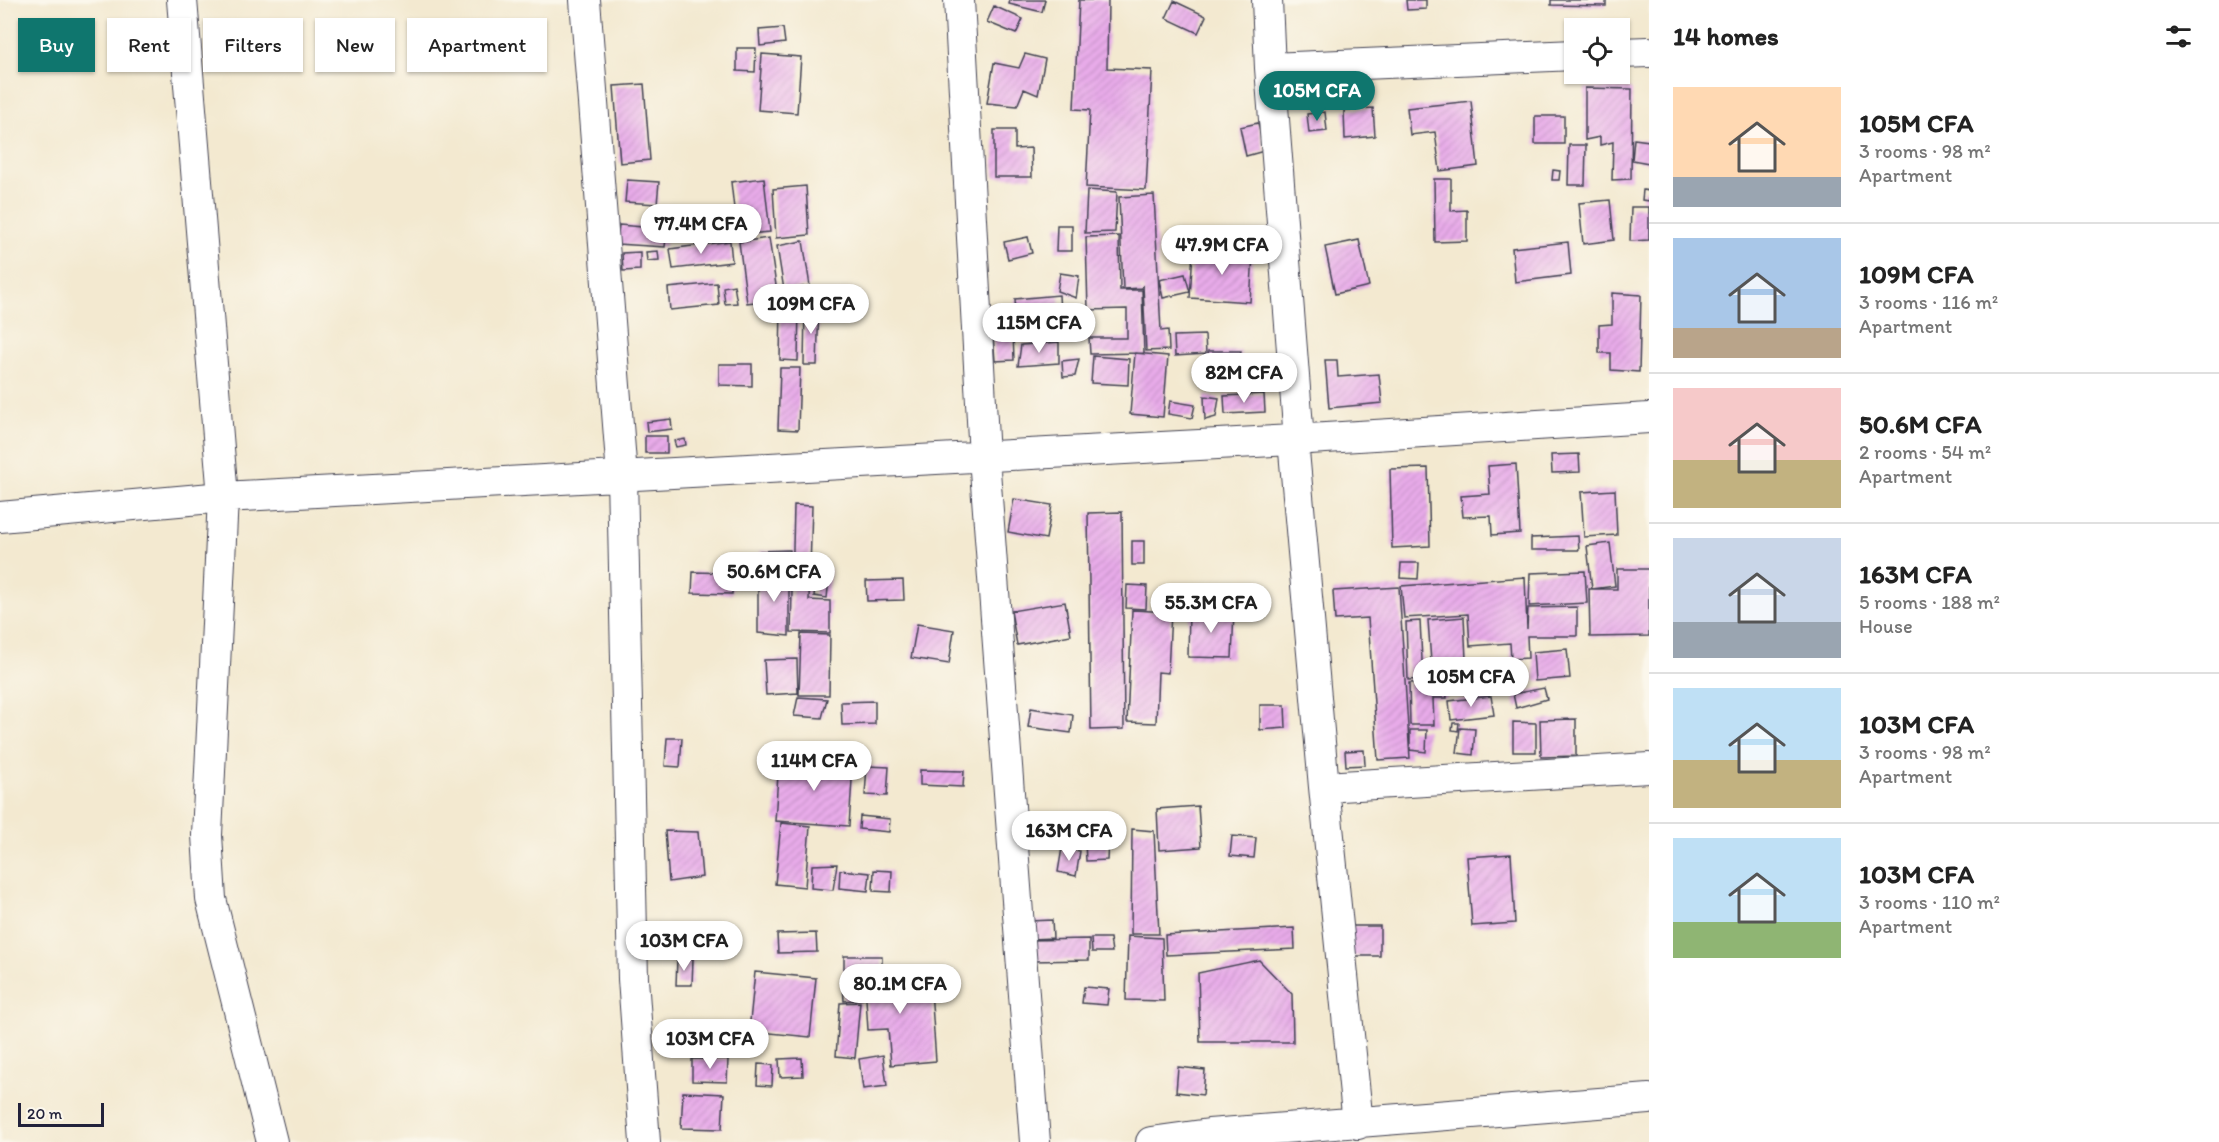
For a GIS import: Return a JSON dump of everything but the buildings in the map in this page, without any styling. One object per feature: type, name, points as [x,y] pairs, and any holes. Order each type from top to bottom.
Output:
[{"type":"street","points":[[182,0],[223,497],[207,835],[211,899],[272,1142]]},
{"type":"street","points":[[585,0],[622,476],[633,979],[645,1142]]},
{"type":"street","points":[[959,0],[984,457],[1035,1142]]},
{"type":"street","points":[[1268,0],[1270,68],[1299,440],[1293,440]]},
{"type":"street","points":[[1630,53],[1649,52]]},
{"type":"street","points":[[1270,68],[1564,55]]},
{"type":"street","points":[[0,517],[223,497],[1293,440],[1649,418]]},
{"type":"street","points":[[1293,440],[1324,788],[1358,1124]]},
{"type":"street","points":[[1324,788],[1649,768]]},
{"type":"street","points":[[1151,1142],[1649,1099]]}]
